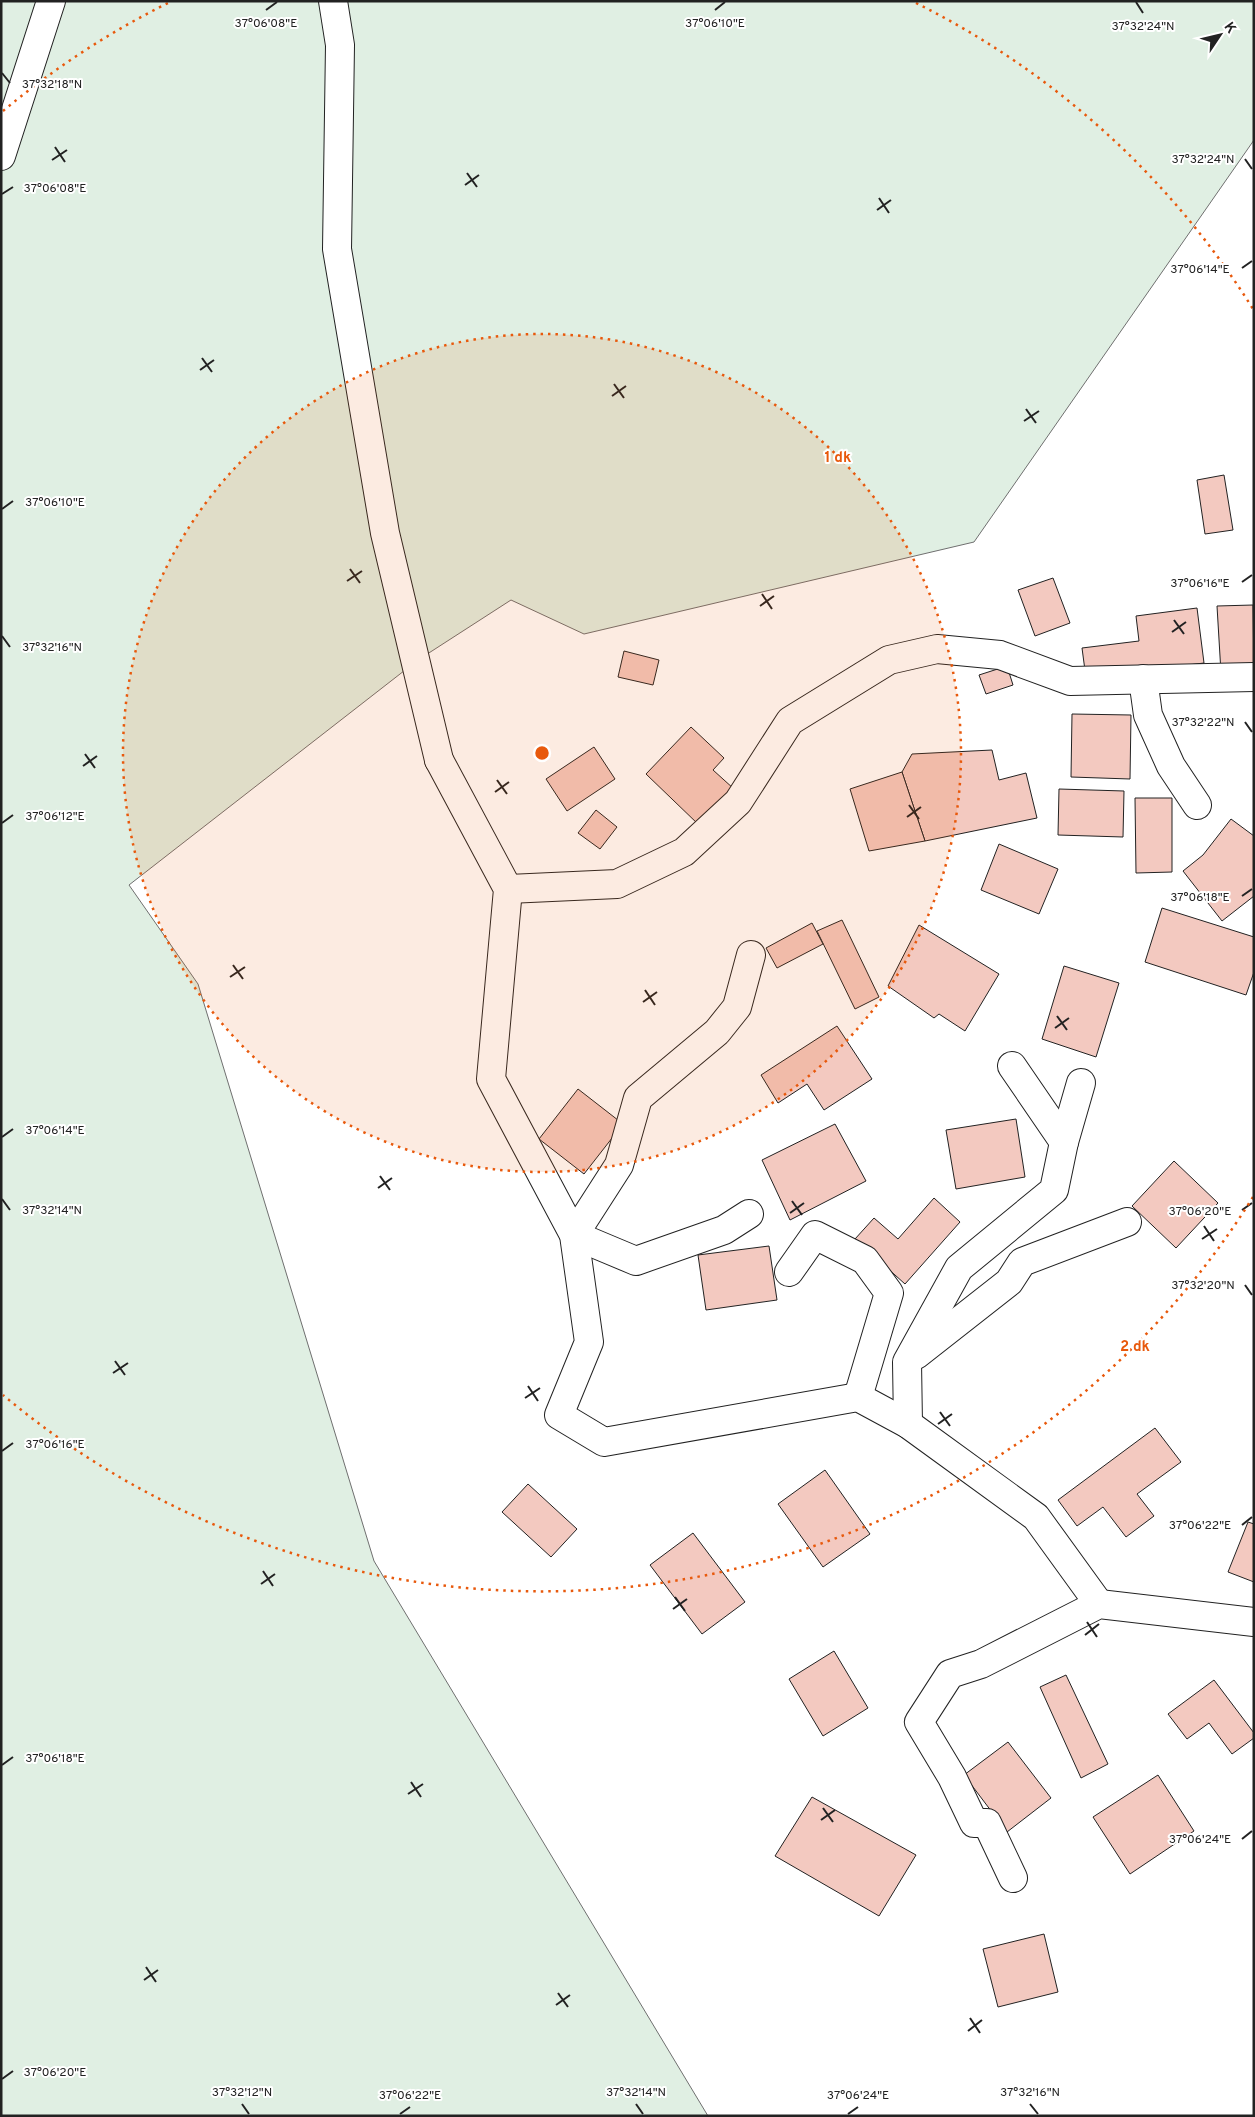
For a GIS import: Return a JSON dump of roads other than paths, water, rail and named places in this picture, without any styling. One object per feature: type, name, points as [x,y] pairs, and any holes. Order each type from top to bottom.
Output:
[{"type":"street","points":[[1,156],[51,1]]},
{"type":"street","points":[[333,1],[340,44],[337,249],[385,533],[439,760],[508,889],[490,1079],[574,1235],[589,1342],[560,1415],[604,1442],[858,1397],[908,1424],[1036,1516],[1099,1604]]},
{"type":"street","points":[[508,889],[617,884],[684,852],[738,802],[790,722],[889,660],[937,648],[1000,655],[1070,681],[1243,677],[1254,698]]},
{"type":"street","points":[[1144,679],[1148,714],[1171,766],[1197,805]]},
{"type":"street","points":[[574,1235],[619,1164],[638,1098],[717,1032],[737,1007],[751,955]]},
{"type":"street","points":[[1012,1066],[1064,1142]]},
{"type":"street","points":[[908,1424],[907,1362],[958,1268],[1054,1190],[1064,1142],[1081,1083]]},
{"type":"street","points":[[574,1235],[636,1261],[724,1230],[749,1214]]},
{"type":"street","points":[[907,1362],[1009,1282],[1022,1262],[1127,1222]]},
{"type":"street","points":[[789,1272],[816,1236],[865,1260],[889,1293],[858,1397]]},
{"type":"street","points":[[1013,1878],[987,1823],[974,1823],[952,1777],[919,1722],[950,1674],[981,1664],[1099,1604],[1254,1622]]}]
